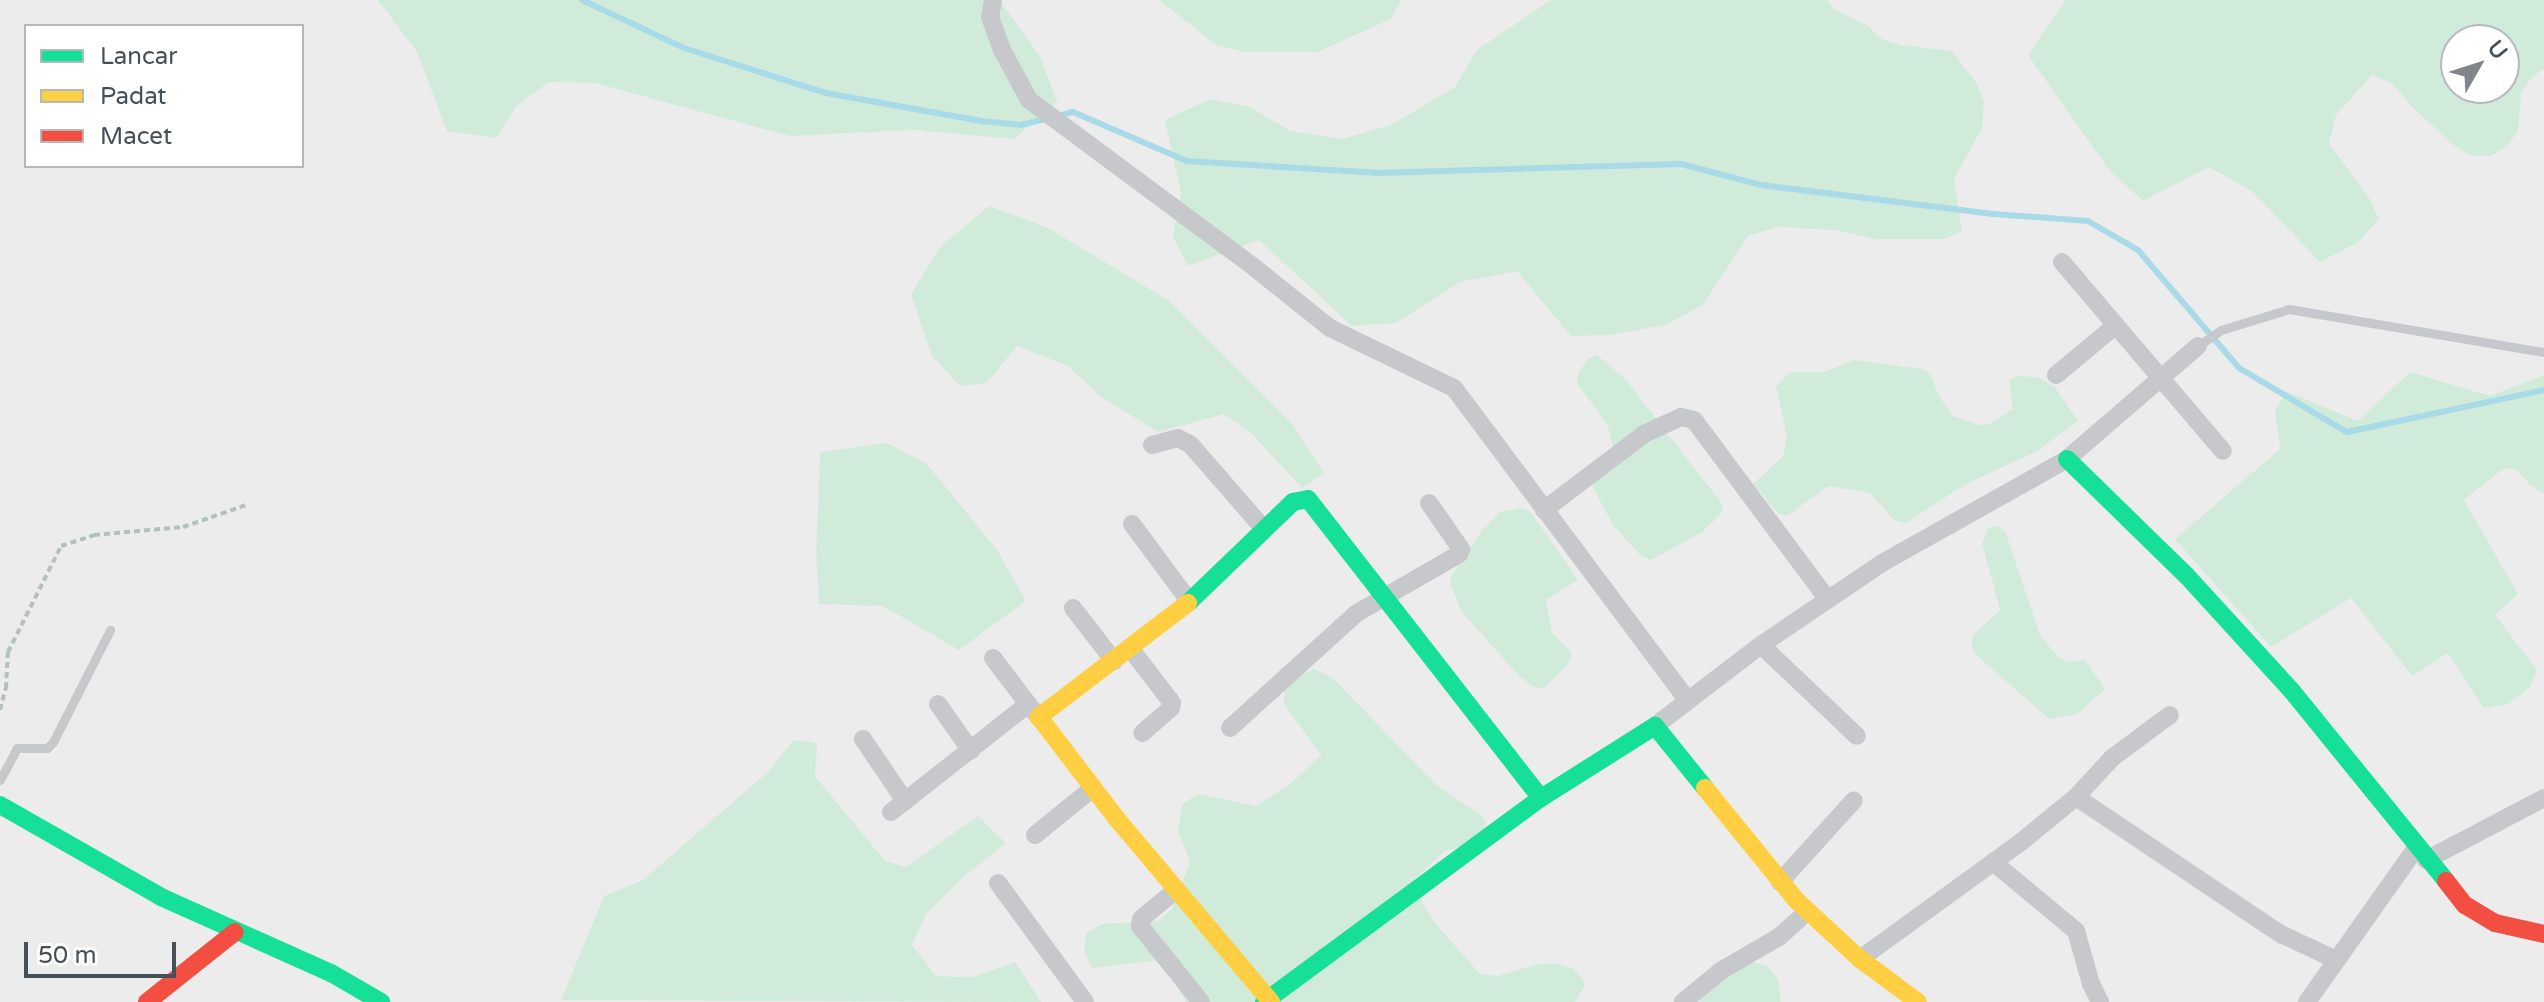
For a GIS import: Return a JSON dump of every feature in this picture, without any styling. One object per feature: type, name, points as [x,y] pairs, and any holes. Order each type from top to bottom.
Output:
[{"type":"street","points":[[993,0],[990,17],[1002,50],[1029,100],[1064,130],[1255,268],[1330,328],[1454,388],[1687,700]]},
{"type":"street","points":[[2062,262],[2223,451]]},
{"type":"street","points":[[2056,375],[2116,325]]},
{"type":"street","points":[[993,658],[1093,788],[1267,1001],[1541,798],[1655,726],[1761,645],[1882,563],[2067,459],[2198,346]]},
{"type":"street","points":[[1544,510],[1644,434],[1681,417],[1694,420],[1828,600]]},
{"type":"street","points":[[1152,445],[1178,438],[1190,444],[1264,529]]},
{"type":"street","points":[[2067,459],[2186,575],[2291,690],[2465,905],[2480,916],[2517,930],[2544,934]]},
{"type":"street","points":[[863,739],[898,806],[971,751],[1114,661],[1190,602],[1293,502],[1308,499],[1541,798]]},
{"type":"street","points":[[1230,728],[1357,613],[1461,552],[1429,503]]},
{"type":"street","points":[[1132,524],[1190,602]]},
{"type":"street","points":[[1073,608],[1114,661]]},
{"type":"street","points":[[1761,645],[1857,736]]},
{"type":"street","points":[[1130,648],[1172,703],[1171,708],[1142,733]]},
{"type":"street","points":[[938,704],[971,751]]},
{"type":"street","points":[[1860,959],[2076,797],[2112,758],[2170,715]]},
{"type":"street","points":[[1655,726],[1807,912],[1860,959],[1918,1002]]},
{"type":"street","points":[[1035,835],[1093,788]]},
{"type":"street","points":[[2076,797],[2281,934],[2334,959]]},
{"type":"street","points":[[2307,1002],[2334,959],[2421,854],[2544,798]]},
{"type":"street","points":[[1780,882],[1854,800]]},
{"type":"street","points":[[0,805],[117,874],[235,932],[331,973],[381,1002]]},
{"type":"street","points":[[1993,862],[2076,931],[2091,984],[2100,1002]]},
{"type":"street","points":[[998,883],[1085,1002]]},
{"type":"street","points":[[1176,890],[1141,919],[1140,926],[1201,1002]]},
{"type":"street","points":[[1683,1002],[1722,970],[1779,937],[1807,912]]},
{"type":"street","points":[[147,1002],[235,932]]},
{"type":"lane","points":[[2198,346],[2221,330],[2268,314],[2305,310],[2544,352]]},
{"type":"lane","points":[[0,780],[17,748],[47,748],[53,742],[110,630]]},
{"type":"path","points":[[0,710],[6,688],[8,652],[61,546],[94,535],[183,527],[249,504]]},
{"type":"green space","points":[[378,0],[999,0],[1040,56],[1057,102],[1014,139],[915,130],[790,136],[595,83],[549,82],[516,106],[497,138],[447,131],[417,52]]},
{"type":"green space","points":[[1159,0],[1401,0],[1391,19],[1317,52],[1245,52],[1216,45]]},
{"type":"green space","points":[[1551,0],[1827,0],[1835,10],[1868,26],[1882,39],[1901,45],[1952,51],[1977,84],[1984,103],[1982,128],[1954,179],[1962,231],[1944,239],[1875,239],[1836,230],[1778,227],[1748,236],[1703,305],[1665,325],[1609,335],[1571,336],[1517,271],[1460,282],[1396,323],[1352,326],[1259,240],[1188,266],[1173,237],[1181,193],[1165,120],[1210,99],[1250,107],[1290,131],[1342,139],[1391,125],[1455,87],[1477,50]]},
{"type":"green space","points":[[2066,0],[2544,0],[2544,69],[2532,77],[2521,93],[2518,131],[2507,146],[2491,156],[2471,156],[2455,146],[2414,109],[2393,84],[2372,75],[2336,115],[2329,143],[2369,198],[2379,219],[2357,243],[2320,262],[2253,192],[2209,167],[2143,201],[2109,170],[2028,55]]},
{"type":"green space","points":[[989,206],[1048,228],[1168,300],[1292,424],[1324,473],[1302,488],[1251,433],[1224,414],[1158,432],[1100,396],[1068,366],[1017,346],[987,383],[960,386],[932,356],[911,294],[941,246]]},
{"type":"green space","points":[[1597,355],[1626,380],[1723,505],[1721,514],[1701,533],[1651,560],[1641,556],[1613,525],[1589,480],[1614,452],[1607,424],[1577,383],[1578,373],[1589,358]]},
{"type":"green space","points":[[1853,360],[1923,369],[1931,375],[1937,393],[1953,416],[1980,425],[1990,424],[2013,409],[2009,379],[2037,377],[2055,387],[2078,421],[2037,451],[1966,484],[1906,523],[1895,521],[1870,493],[1828,486],[1787,516],[1778,513],[1753,484],[1783,456],[1787,437],[1776,387],[1790,372],[1825,372]]},
{"type":"green space","points":[[2410,372],[2490,396],[2544,375],[2544,494],[2530,485],[2517,470],[2504,468],[2464,500],[2518,594],[2495,615],[2537,670],[2530,687],[2507,705],[2483,707],[2448,653],[2412,676],[2351,598],[2271,647],[2175,539],[2280,449],[2275,411],[2286,391],[2358,421]]},
{"type":"green space","points":[[887,443],[926,463],[997,550],[1026,601],[959,650],[883,606],[819,604],[816,555],[820,452]]},
{"type":"green space","points":[[1522,508],[1530,511],[1578,580],[1546,600],[1552,633],[1572,653],[1567,666],[1544,688],[1534,687],[1519,676],[1461,611],[1451,585],[1451,576],[1481,532],[1500,512]]},
{"type":"green space","points":[[1997,526],[2005,531],[2040,635],[2058,657],[2067,662],[2085,660],[2105,689],[2077,714],[2049,719],[1975,654],[1971,645],[1973,635],[2000,610],[1982,544],[1988,528]]},
{"type":"green space","points":[[1314,669],[1332,677],[1435,784],[1483,817],[1487,828],[1464,846],[1445,851],[1410,883],[1435,923],[1480,974],[1498,976],[1534,965],[1555,963],[1573,968],[1586,984],[1575,1002],[1186,1002],[1161,960],[1092,968],[1084,951],[1086,934],[1102,924],[1158,921],[1172,909],[1190,862],[1178,832],[1182,804],[1198,794],[1256,806],[1289,785],[1321,755],[1284,704],[1285,689],[1297,677]]},
{"type":"green space","points":[[793,740],[817,743],[815,776],[885,861],[906,867],[978,816],[1006,843],[961,879],[926,914],[912,945],[936,976],[973,977],[1015,962],[1041,1002],[561,1000],[604,896],[643,880],[769,771]]},
{"type":"green space","points":[[1752,962],[1766,965],[1778,979],[1781,1002],[1699,1002],[1711,986]]},
{"type":"waterway","points":[[582,0],[684,48],[826,93],[1021,125],[1073,112],[1187,161],[1376,173],[1681,164],[1761,185],[1993,214],[2088,221],[2138,250],[2239,368],[2347,432],[2544,390]]},
{"type":"traffic: fast","points":[[2067,459],[2186,575],[2291,690],[2446,881]]},
{"type":"traffic: fast","points":[[1188,603],[1293,502],[1308,499],[1541,798]]},
{"type":"traffic: fast","points":[[1264,1002],[1541,798],[1655,726],[1705,788]]},
{"type":"traffic: fast","points":[[0,805],[161,897],[331,973],[381,1002]]},
{"type":"traffic: slow","points":[[1188,603],[1039,717],[1117,819],[1271,1002]]},
{"type":"traffic: slow","points":[[1705,788],[1796,900],[1860,959],[1918,1002]]},
{"type":"traffic: jam","points":[[2446,881],[2465,905],[2495,923],[2544,934]]},
{"type":"traffic: jam","points":[[147,1002],[235,932]]}]
